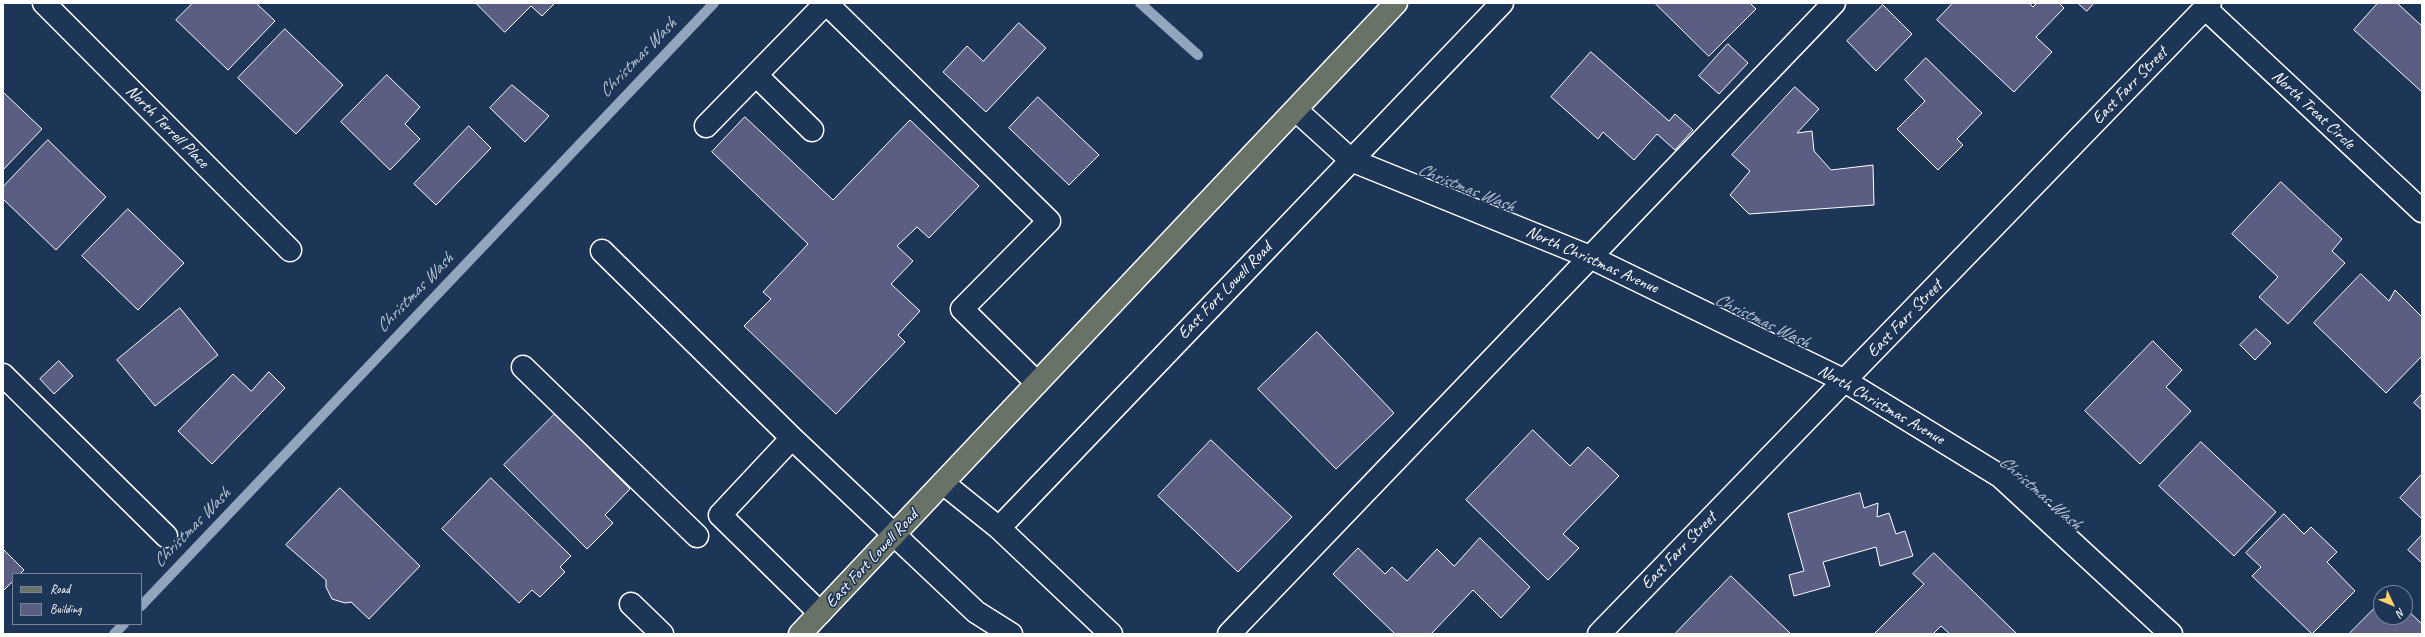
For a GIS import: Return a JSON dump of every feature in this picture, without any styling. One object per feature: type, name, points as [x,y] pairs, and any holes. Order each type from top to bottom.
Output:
[{"type":"main road","name":"East Fort Lowell Road","points":[[800,634],[1396,3]]},
{"type":"street","name":"North Terrell Place","points":[[44,3],[290,250]]},
{"type":"street","points":[[706,126],[826,3],[1048,221],[962,309],[1037,383]]},
{"type":"street","name":"East Fort Lowell Road","points":[[998,528],[1502,3]]},
{"type":"street","points":[[1229,634],[1834,3]]},
{"type":"street","name":"North Treat Circle","points":[[2207,5],[2422,211]]},
{"type":"street","name":"East Farr Street","points":[[1599,634],[2207,5]]},
{"type":"street","points":[[756,75],[812,130]]},
{"type":"street","name":"North Christmas Avenue","points":[[1296,110],[1350,160],[1590,256],[1845,381],[2000,476],[2171,634]]},
{"type":"street","points":[[602,251],[792,438],[976,612],[1011,634]]},
{"type":"street","points":[[523,367],[697,536]]},
{"type":"street","points":[[3,375],[166,536]]},
{"type":"street","points":[[792,438],[720,515],[820,613]]},
{"type":"street","points":[[943,483],[998,528],[1111,634]]},
{"type":"street","points":[[631,604],[662,634]]},
{"type":"building","points":[[193,3],[256,3],[275,21],[228,70],[176,20]]},
{"type":"building","points":[[476,3],[555,3],[542,16],[531,6],[505,32]]},
{"type":"building","points":[[1655,3],[1750,3],[1756,9],[1709,56]]},
{"type":"building","points":[[1953,3],[2029,3],[2033,7],[2037,3],[2059,3],[2064,8],[2036,37],[2052,52],[2014,92],[1937,20]]},
{"type":"building","points":[[2078,3],[2094,3],[2087,11]]},
{"type":"building","points":[[2378,3],[2397,3],[2422,26],[2422,92],[2354,30]]},
{"type":"building","points":[[1883,5],[1912,34],[1876,71],[1847,41]]},
{"type":"building","points":[[1019,23],[1046,48],[986,112],[943,72],[967,46],[983,61]]},
{"type":"building","points":[[285,29],[343,85],[296,134],[238,78]]},
{"type":"building","points":[[1728,44],[1748,63],[1719,94],[1699,76]]},
{"type":"building","points":[[1591,52],[1669,121],[1675,114],[1693,130],[1675,150],[1657,134],[1634,160],[1603,132],[1598,139],[1551,97]]},
{"type":"building","points":[[1926,58],[1982,113],[1957,139],[1963,145],[1938,170],[1897,129],[1925,101],[1905,80]]},
{"type":"building","points":[[387,75],[420,107],[405,124],[420,139],[390,170],[341,122]]},
{"type":"building","points":[[512,85],[549,116],[525,142],[490,108]]},
{"type":"building","points":[[1795,87],[1819,109],[1797,133],[1812,131],[1814,151],[1831,170],[1873,165],[1874,205],[1749,214],[1730,195],[1750,171],[1732,155]]},
{"type":"building","points":[[3,92],[42,129],[3,170]]},
{"type":"building","points":[[1038,97],[1099,155],[1069,185],[1009,128]]},
{"type":"building","points":[[745,117],[833,200],[910,120],[979,186],[929,238],[917,227],[897,246],[913,261],[891,284],[920,311],[898,335],[905,342],[836,414],[744,326],[771,299],[763,292],[808,244],[712,152]]},
{"type":"building","points":[[469,126],[491,148],[436,205],[414,184]]},
{"type":"building","points":[[48,140],[106,197],[56,250],[3,199],[3,187]]},
{"type":"building","points":[[2281,182],[2342,239],[2332,251],[2345,263],[2288,324],[2259,297],[2278,277],[2232,234]]},
{"type":"building","points":[[128,209],[184,263],[138,310],[82,256]]},
{"type":"building","points":[[2361,274],[2389,301],[2395,290],[2422,317],[2422,356],[2386,393],[2314,323]]},
{"type":"building","points":[[180,308],[218,355],[155,406],[117,360]]},
{"type":"building","points":[[2256,329],[2271,343],[2255,360],[2240,345]]},
{"type":"building","points":[[1317,332],[1394,413],[1336,469],[1258,389]]},
{"type":"building","points":[[2153,341],[2182,370],[2166,387],[2191,411],[2140,464],[2085,411]]},
{"type":"building","points":[[59,361],[73,376],[54,394],[40,379]]},
{"type":"building","points":[[269,372],[285,388],[212,464],[178,431],[233,374],[251,391]]},
{"type":"building","points":[[2422,394],[2422,410],[2414,403]]},
{"type":"building","points":[[555,414],[630,489],[605,515],[613,523],[587,549],[504,465]]},
{"type":"building","points":[[1533,430],[1570,466],[1588,447],[1619,476],[1563,534],[1579,548],[1548,580],[1466,500]]},
{"type":"building","points":[[1211,440],[1292,517],[1238,572],[1158,496]]},
{"type":"building","points":[[2201,442],[2276,512],[2234,556],[2159,486]]},
{"type":"building","points":[[2422,474],[2422,519],[2400,498]]},
{"type":"building","points":[[491,478],[571,556],[560,567],[565,572],[540,597],[532,590],[519,603],[442,529]]},
{"type":"building","points":[[340,488],[420,566],[369,619],[351,602],[345,603],[332,599],[326,587],[326,580],[286,545]]},
{"type":"building","points":[[1860,493],[1864,508],[1878,503],[1877,517],[1889,513],[1896,534],[1905,531],[1913,556],[1880,566],[1876,547],[1823,562],[1830,586],[1794,596],[1789,575],[1804,571],[1788,514]]},
{"type":"building","points":[[2284,514],[2304,534],[2311,527],[2337,552],[2327,562],[2355,591],[2312,634],[2252,576],[2261,567],[2246,553]]},
{"type":"building","points":[[2422,535],[2422,563],[2408,550]]},
{"type":"building","points":[[1480,538],[1530,587],[1501,618],[1473,590],[1431,634],[1395,634],[1333,574],[1358,548],[1385,574],[1392,567],[1407,581],[1437,549],[1454,566]]},
{"type":"building","points":[[3,549],[24,570],[21,573],[12,573],[12,582],[3,591]]},
{"type":"building","points":[[1934,553],[2017,634],[1950,634],[1941,626],[1933,634],[1874,634],[1924,584],[1913,574]]},
{"type":"building","points":[[1731,576],[1791,634],[1675,634]]},
{"type":"building","points":[[2373,610],[2373,625],[2413,625],[2413,616],[2422,624],[2422,634],[2349,634]]},
{"type":"waterway","name":"Christmas Wash","points":[[142,605],[714,3]]},
{"type":"waterway","name":"Christmas Wash","points":[[1140,3],[1198,55]]},
{"type":"waterway","name":"Christmas Wash","points":[[114,634],[123,625]]}]
